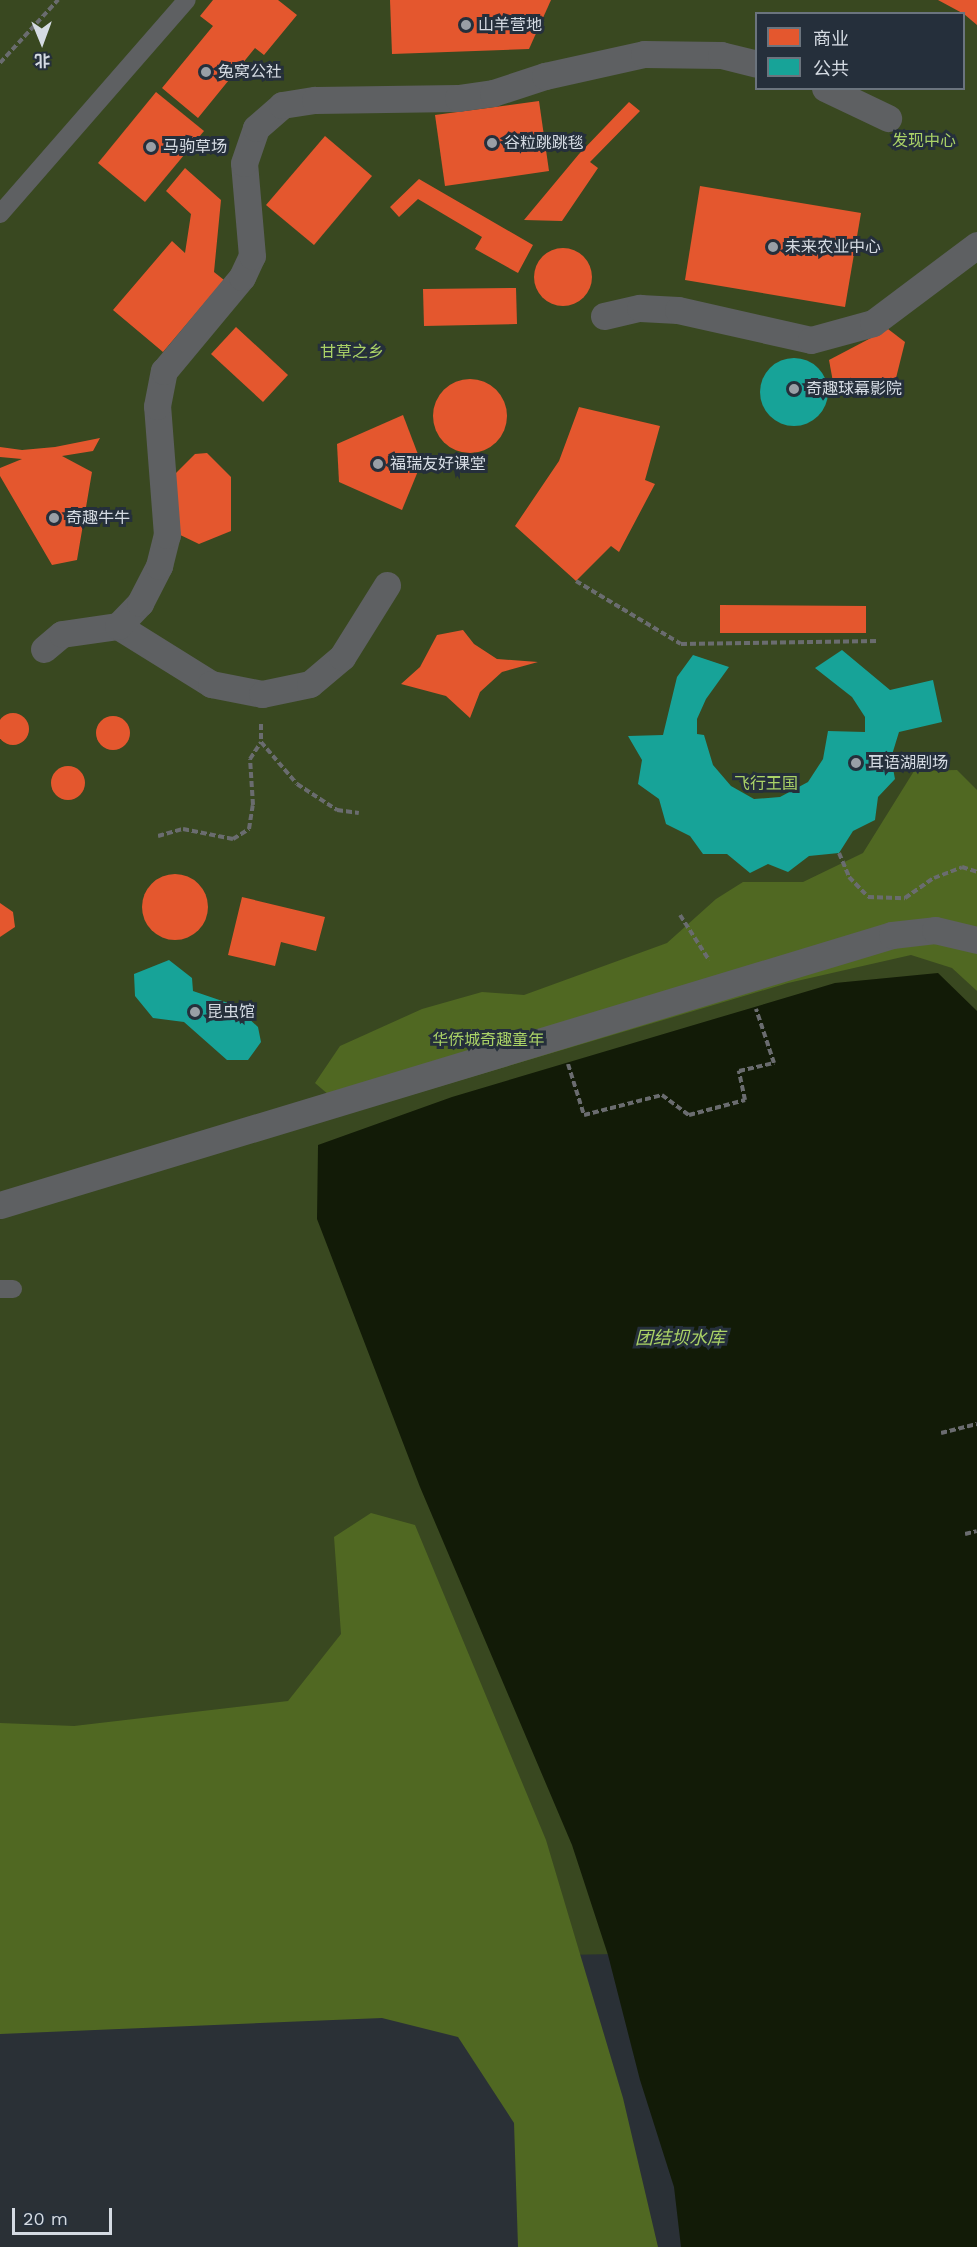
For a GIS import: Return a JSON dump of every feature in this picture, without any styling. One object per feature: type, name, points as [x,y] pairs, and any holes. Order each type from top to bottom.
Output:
[{"type":"street","points":[[44,649],[62,634],[118,626],[140,603],[154,576],[167,535],[163,470],[156,437],[157,406],[164,371],[242,277],[252,256],[244,163],[256,128],[282,105],[315,100],[458,98],[493,93],[545,75],[644,54],[721,55],[755,64]]},
{"type":"street","points":[[829,90],[888,118]]},
{"type":"street","points":[[604,316],[640,308],[678,310],[811,340],[873,323],[977,245]]},
{"type":"street","points":[[118,626],[212,684],[262,694],[310,684],[342,657],[387,585]]},
{"type":"street","points":[[0,1205],[735,980],[892,935],[935,930],[977,940]]},
{"type":"lane","points":[[0,214],[187,0]]},
{"type":"path","points":[[0,63],[58,0]]},
{"type":"path","points":[[576,581],[681,644],[878,641]]},
{"type":"path","points":[[158,837],[183,829],[233,838],[249,829],[253,805],[250,759],[261,741],[262,694]]},
{"type":"path","points":[[261,741],[297,784],[337,810],[359,813]]},
{"type":"path","points":[[839,854],[849,877],[868,897],[905,898],[934,878],[962,867],[977,872]]},
{"type":"path","points":[[558,1034],[584,1115],[662,1095],[689,1115],[745,1100],[739,1071],[774,1063],[735,980],[681,915]]},
{"type":"path","points":[[941,1433],[977,1424]]},
{"type":"path","points":[[965,1534],[977,1531]]},
{"type":"green space","name":"华侨城奇趣童年","points":[[0,0],[977,0],[977,1947],[0,1966]]},
{"type":"green space","points":[[957,770],[977,790],[977,991],[952,968],[911,955],[788,983],[350,1113],[315,1083],[340,1046],[422,1009],[482,992],[524,995],[667,943],[716,899],[743,882],[803,882],[863,853],[914,771]]},
{"type":"green space","points":[[371,1513],[415,1525],[546,1840],[623,2098],[658,2247],[518,2247],[514,2123],[458,2037],[382,2018],[0,2034],[0,1723],[74,1726],[288,1701],[341,1634],[334,1537]]},
{"type":"water","name":"团结坝水库","points":[[938,973],[977,1011],[977,2247],[681,2247],[674,2187],[640,2080],[608,1955],[572,1845],[420,1487],[317,1219],[318,1145],[452,1097],[835,983]]},
{"type":"building: 商业","name":"兔窝公社","points":[[213,0],[278,0],[297,15],[264,55],[255,48],[198,118],[162,88],[213,26],[200,16]]},
{"type":"building: 商业","name":"山羊营地","points":[[390,0],[551,0],[529,49],[392,54]]},
{"type":"building: 商业","points":[[938,0],[977,0],[977,25],[965,15],[965,12],[960,12]]},
{"type":"building: 商业","name":"马驹草场","points":[[156,92],[204,131],[145,202],[98,163]]},
{"type":"building: 商业","name":"谷粒跳跳毯","points":[[539,101],[549,171],[445,186],[435,115]]},
{"type":"building: 商业","points":[[629,102],[640,111],[590,162],[598,168],[562,221],[524,220],[579,154]]},
{"type":"building: 商业","points":[[325,136],[372,176],[314,245],[266,205]]},
{"type":"building: 商业","points":[[185,168],[221,200],[214,272],[224,280],[163,352],[113,310],[172,241],[185,253],[191,214],[166,191]]},
{"type":"building: 商业","points":[[419,179],[533,245],[518,273],[475,249],[482,237],[418,199],[399,217],[390,207]]},
{"type":"building: 商业","name":"未来农业中心","points":[[700,186],[861,213],[845,307],[685,280]]},
{"type":"building: 商业","points":[[557,248],[569,248],[584,256],[592,271],[592,283],[584,298],[569,306],[557,306],[542,298],[534,283],[534,271],[542,256]]},
{"type":"building: 商业","points":[[516,288],[517,324],[424,326],[423,289]]},
{"type":"building: 商业","points":[[236,327],[288,375],[263,402],[211,354]]},
{"type":"building: 商业","points":[[888,329],[905,342],[896,378],[869,394],[833,382],[829,360]]},
{"type":"building: 商业","points":[[470,379],[484,382],[496,390],[504,402],[507,416],[504,430],[496,442],[484,450],[470,453],[456,450],[444,442],[436,430],[433,416],[436,402],[444,390],[456,382]]},
{"type":"building: 商业","points":[[579,407],[660,426],[645,480],[655,484],[619,552],[611,546],[576,581],[515,526],[559,461]]},
{"type":"building: 商业","name":"福瑞友好课堂","points":[[403,415],[419,457],[418,471],[402,510],[339,482],[337,444]]},
{"type":"building: 商业","name":"奇趣牛牛","points":[[100,438],[93,451],[62,456],[92,472],[77,560],[52,565],[0,476],[0,468],[22,459],[0,457],[0,447],[22,450],[55,447]]},
{"type":"building: 商业","points":[[207,453],[231,477],[231,531],[199,544],[174,532],[172,477],[195,454]]},
{"type":"building: 商业","points":[[720,605],[866,606],[866,633],[720,633]]},
{"type":"building: 商业","points":[[463,630],[474,644],[497,659],[538,662],[502,672],[480,692],[470,718],[446,696],[401,684],[420,667],[437,635]]},
{"type":"building: 商业","points":[[7,714],[19,714],[28,723],[28,735],[19,744],[7,744],[-1,736],[-1,722]]},
{"type":"building: 商业","points":[[113,716],[125,721],[130,733],[125,745],[113,750],[101,745],[96,733],[101,721]]},
{"type":"building: 商业","points":[[68,766],[80,771],[85,783],[80,795],[68,800],[56,795],[51,783],[56,771]]},
{"type":"building: 商业","points":[[175,874],[187,877],[198,884],[205,895],[208,907],[205,919],[198,930],[187,937],[175,940],[163,937],[152,930],[145,919],[142,907],[145,895],[152,884],[163,877]]},
{"type":"building: 商业","points":[[242,897],[325,917],[316,951],[281,942],[275,966],[228,955]]},
{"type":"building: 商业","points":[[0,903],[13,912],[15,927],[0,937]]},
{"type":"building: 公共","name":"奇趣球幕影院","points":[[794,358],[807,361],[818,368],[825,379],[828,392],[825,405],[818,416],[807,423],[794,426],[781,423],[770,416],[763,405],[760,392],[763,379],[770,368],[781,361]]},
{"type":"building: 公共","name":"耳语湖剧场","points":[[842,650],[890,690],[933,680],[942,722],[899,732],[891,758],[895,779],[878,797],[875,820],[853,831],[839,853],[809,856],[788,872],[768,864],[750,873],[727,854],[703,854],[690,836],[666,824],[659,799],[638,784],[642,760],[628,736],[663,735],[677,677],[693,655],[729,667],[706,699],[697,719],[697,734],[704,735],[713,765],[731,786],[754,799],[780,797],[808,782],[823,759],[828,731],[865,732],[865,717],[852,697],[815,668]]},
{"type":"building: 公共","name":"昆虫馆","points":[[169,960],[192,978],[193,991],[234,1005],[258,1027],[261,1042],[248,1060],[227,1060],[184,1022],[153,1018],[135,996],[134,974]]},
{"type":"place","name":"山羊营地","points":[[466,25]]},
{"type":"place","name":"兔窝公社","points":[[206,72]]},
{"type":"place","name":"谷粒跳跳毯","points":[[492,143]]},
{"type":"place","name":"马驹草场","points":[[151,147]]},
{"type":"place","name":"未来农业中心","points":[[773,247]]},
{"type":"place","name":"奇趣球幕影院","points":[[794,389]]},
{"type":"place","name":"福瑞友好课堂","points":[[378,464]]},
{"type":"place","name":"奇趣牛牛","points":[[54,518]]},
{"type":"place","name":"耳语湖剧场","points":[[856,763]]},
{"type":"place","name":"昆虫馆","points":[[195,1012]]},
{"type":"park label","name":"发现中心","points":[[924,141]]},
{"type":"park label","name":"甘草之乡","points":[[352,352]]},
{"type":"park label","name":"飞行王国","points":[[766,784]]}]
